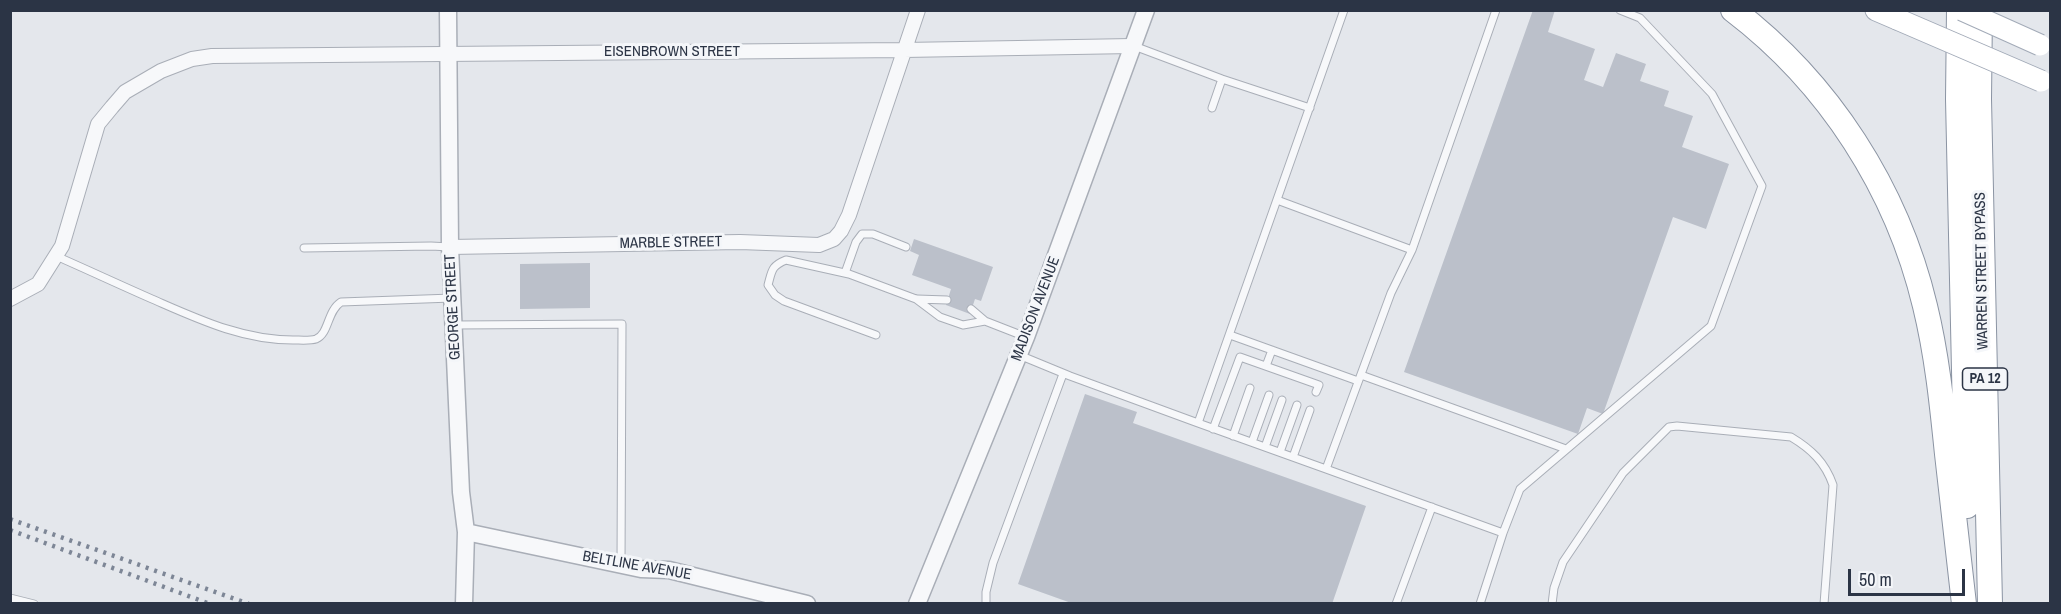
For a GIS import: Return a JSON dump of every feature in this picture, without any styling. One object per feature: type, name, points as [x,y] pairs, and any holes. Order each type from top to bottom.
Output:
[{"type":"highway","points":[[1733,10],[1788,58],[1831,107],[1872,170],[1900,230],[1917,276],[1933,345],[1940,388],[1964,603]]},
{"type":"highway","points":[[1948,10],[1958,99]]},
{"type":"highway","name":"WARREN STREET BYPASS","points":[[1960,10],[1958,99],[1969,603]]},
{"type":"highway","name":"WARREN STREET BYPASS","points":[[1980,10],[1979,99],[1990,603]]},
{"type":"main road","points":[[1876,10],[2046,83]]},
{"type":"main road","points":[[1960,10],[2047,47]]},
{"type":"street","name":"GEORGE STREET","points":[[448,10],[450,247],[461,492],[466,532],[464,603]]},
{"type":"street","name":"MARBLE STREET","points":[[450,247],[740,242],[819,245],[834,239],[849,215],[918,10]]},
{"type":"street","name":"MADISON AVENUE","points":[[917,603],[1026,338],[1146,10]]},
{"type":"street","name":"EISENBROWN STREET","points":[[10,299],[38,284],[62,246],[98,124],[125,92],[153,75],[180,63],[212,56],[1132,46]]},
{"type":"street","name":"BELTLINE AVENUE","points":[[466,532],[641,569],[669,570],[807,603]]},
{"type":"lane","points":[[1198,423],[1344,10]]},
{"type":"lane","points":[[1326,469],[1391,293],[1412,250],[1496,10]]},
{"type":"lane","points":[[1480,603],[1520,489],[1711,326],[1762,186],[1712,94],[1640,18],[1620,10]]},
{"type":"lane","points":[[1132,46],[1222,80],[1310,108]]},
{"type":"lane","points":[[1212,108],[1222,80]]},
{"type":"lane","points":[[1277,200],[1412,250]]},
{"type":"lane","points":[[845,273],[856,242],[862,234],[873,234],[906,247]]},
{"type":"lane","name":"MARBLE STREET","points":[[304,248],[450,247]]},
{"type":"lane","points":[[56,256],[210,324],[238,333],[286,340],[315,340],[325,329],[331,312],[341,302],[452,298]]},
{"type":"lane","points":[[876,335],[784,301],[775,295],[768,285],[776,263],[786,260],[845,273],[916,299],[940,317],[963,325],[985,321]]},
{"type":"lane","points":[[916,299],[947,300]]},
{"type":"lane","points":[[971,309],[985,321],[1026,338]]},
{"type":"lane","points":[[453,325],[622,324],[621,565]]},
{"type":"lane","points":[[1230,335],[1566,449]]},
{"type":"lane","points":[[1261,367],[1272,350]]},
{"type":"lane","points":[[1019,355],[1063,374],[1503,533]]},
{"type":"lane","points":[[1213,429],[1240,357],[1289,379],[1304,384],[1319,385],[1316,392]]},
{"type":"lane","points":[[986,603],[986,592],[993,563],[1063,374]]},
{"type":"lane","points":[[1233,436],[1250,388]]},
{"type":"lane","points":[[1252,442],[1269,395]]},
{"type":"lane","points":[[1265,447],[1282,400]]},
{"type":"lane","points":[[1280,452],[1296,405]]},
{"type":"lane","points":[[1293,457],[1310,410]]},
{"type":"lane","points":[[1552,603],[1554,588],[1563,562],[1623,473],[1669,428],[1677,426],[1791,437],[1806,446],[1819,459],[1828,471],[1833,484],[1824,603]]},
{"type":"lane","points":[[1396,603],[1432,507]]},
{"type":"lane","points":[[10,598],[33,603]]},
{"type":"building","points":[[1533,10],[1555,10],[1548,32],[1595,49],[1584,80],[1603,87],[1616,53],[1646,64],[1640,81],[1669,91],[1664,106],[1693,116],[1682,147],[1729,164],[1706,229],[1673,217],[1603,414],[1587,408],[1578,434],[1404,372]]},
{"type":"building","points":[[914,239],[993,267],[981,301],[975,299],[970,314],[946,305],[951,289],[912,275],[919,255],[910,251]]},
{"type":"building","points":[[590,263],[590,308],[520,309],[520,264]]},
{"type":"building","points":[[1085,394],[1137,412],[1133,423],[1366,506],[1332,604],[1074,604],[1018,584]]},
{"type":"railway","points":[[10,519],[249,604]]},
{"type":"railway","points":[[10,530],[210,604]]}]
